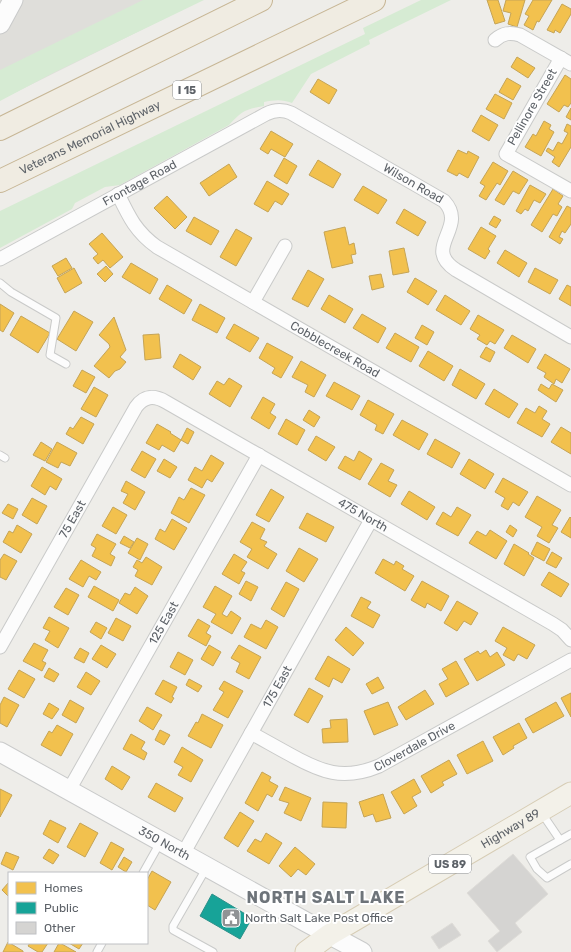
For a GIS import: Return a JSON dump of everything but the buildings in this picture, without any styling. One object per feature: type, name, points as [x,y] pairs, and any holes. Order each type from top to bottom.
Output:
[{"type":"highway","points":[[0,129],[262,0]]},
{"type":"highway","name":"Veterans Memorial Highway","points":[[0,181],[374,0]]},
{"type":"main road","name":"Highway 89","points":[[306,952],[329,935],[571,793]]},
{"type":"street","points":[[0,24],[14,0]]},
{"type":"street","points":[[495,40],[506,33],[513,33],[531,40],[566,61]]},
{"type":"street","name":"Pellinore Street","points":[[566,61],[506,154],[571,191]]},
{"type":"street","name":"Frontage Road","points":[[0,259],[266,114],[281,110]]},
{"type":"street","name":"Wilson Road","points":[[281,110],[291,112],[444,201],[449,208],[452,218],[451,228],[444,241],[442,250],[442,255],[447,263],[456,270],[571,337]]},
{"type":"street","name":"Cobblecreek Road","points":[[118,194],[133,223],[143,236],[150,242],[571,485]]},
{"type":"street","points":[[252,302],[285,246]]},
{"type":"street","name":"475 North","points":[[150,397],[155,397],[166,402],[553,624],[562,630],[571,640]]},
{"type":"street","name":"75 East","points":[[0,647],[136,407],[140,402],[150,397]]},
{"type":"street","name":"125 East","points":[[69,790],[259,455]]},
{"type":"street","name":"175 East","points":[[183,854],[372,520]]},
{"type":"street","name":"Cloverdale Drive","points":[[251,733],[315,768],[333,773],[359,773],[379,766],[571,660]]},
{"type":"street","name":"350 North","points":[[0,752],[362,952]]},
{"type":"lane","points":[[0,283],[10,292],[56,318],[50,355],[66,364]]},
{"type":"lane","points":[[540,811],[560,840]]},
{"type":"lane","points":[[571,834],[530,857],[537,869],[547,878],[571,864]]},
{"type":"lane","points":[[143,872],[161,841]]},
{"type":"lane","points":[[207,867],[173,926],[173,930],[213,952]]},
{"type":"shaded area","points":[[0,0],[202,0],[0,100]]},
{"type":"green space","points":[[143,0],[204,0],[55,72],[0,101],[0,70]]},
{"type":"green space","points":[[421,0],[451,0],[369,40],[370,44],[311,74],[292,103],[281,100],[268,101],[264,102],[264,106],[244,111],[229,125],[120,185],[105,187],[75,203],[72,209],[0,248],[0,211],[365,34],[363,28]]},
{"type":"place","name":"North Salt Lake Post Office","points":[[231,918]]},
{"type":"district","name":"NORTH SALT LAKE","points":[[326,897]]}]
